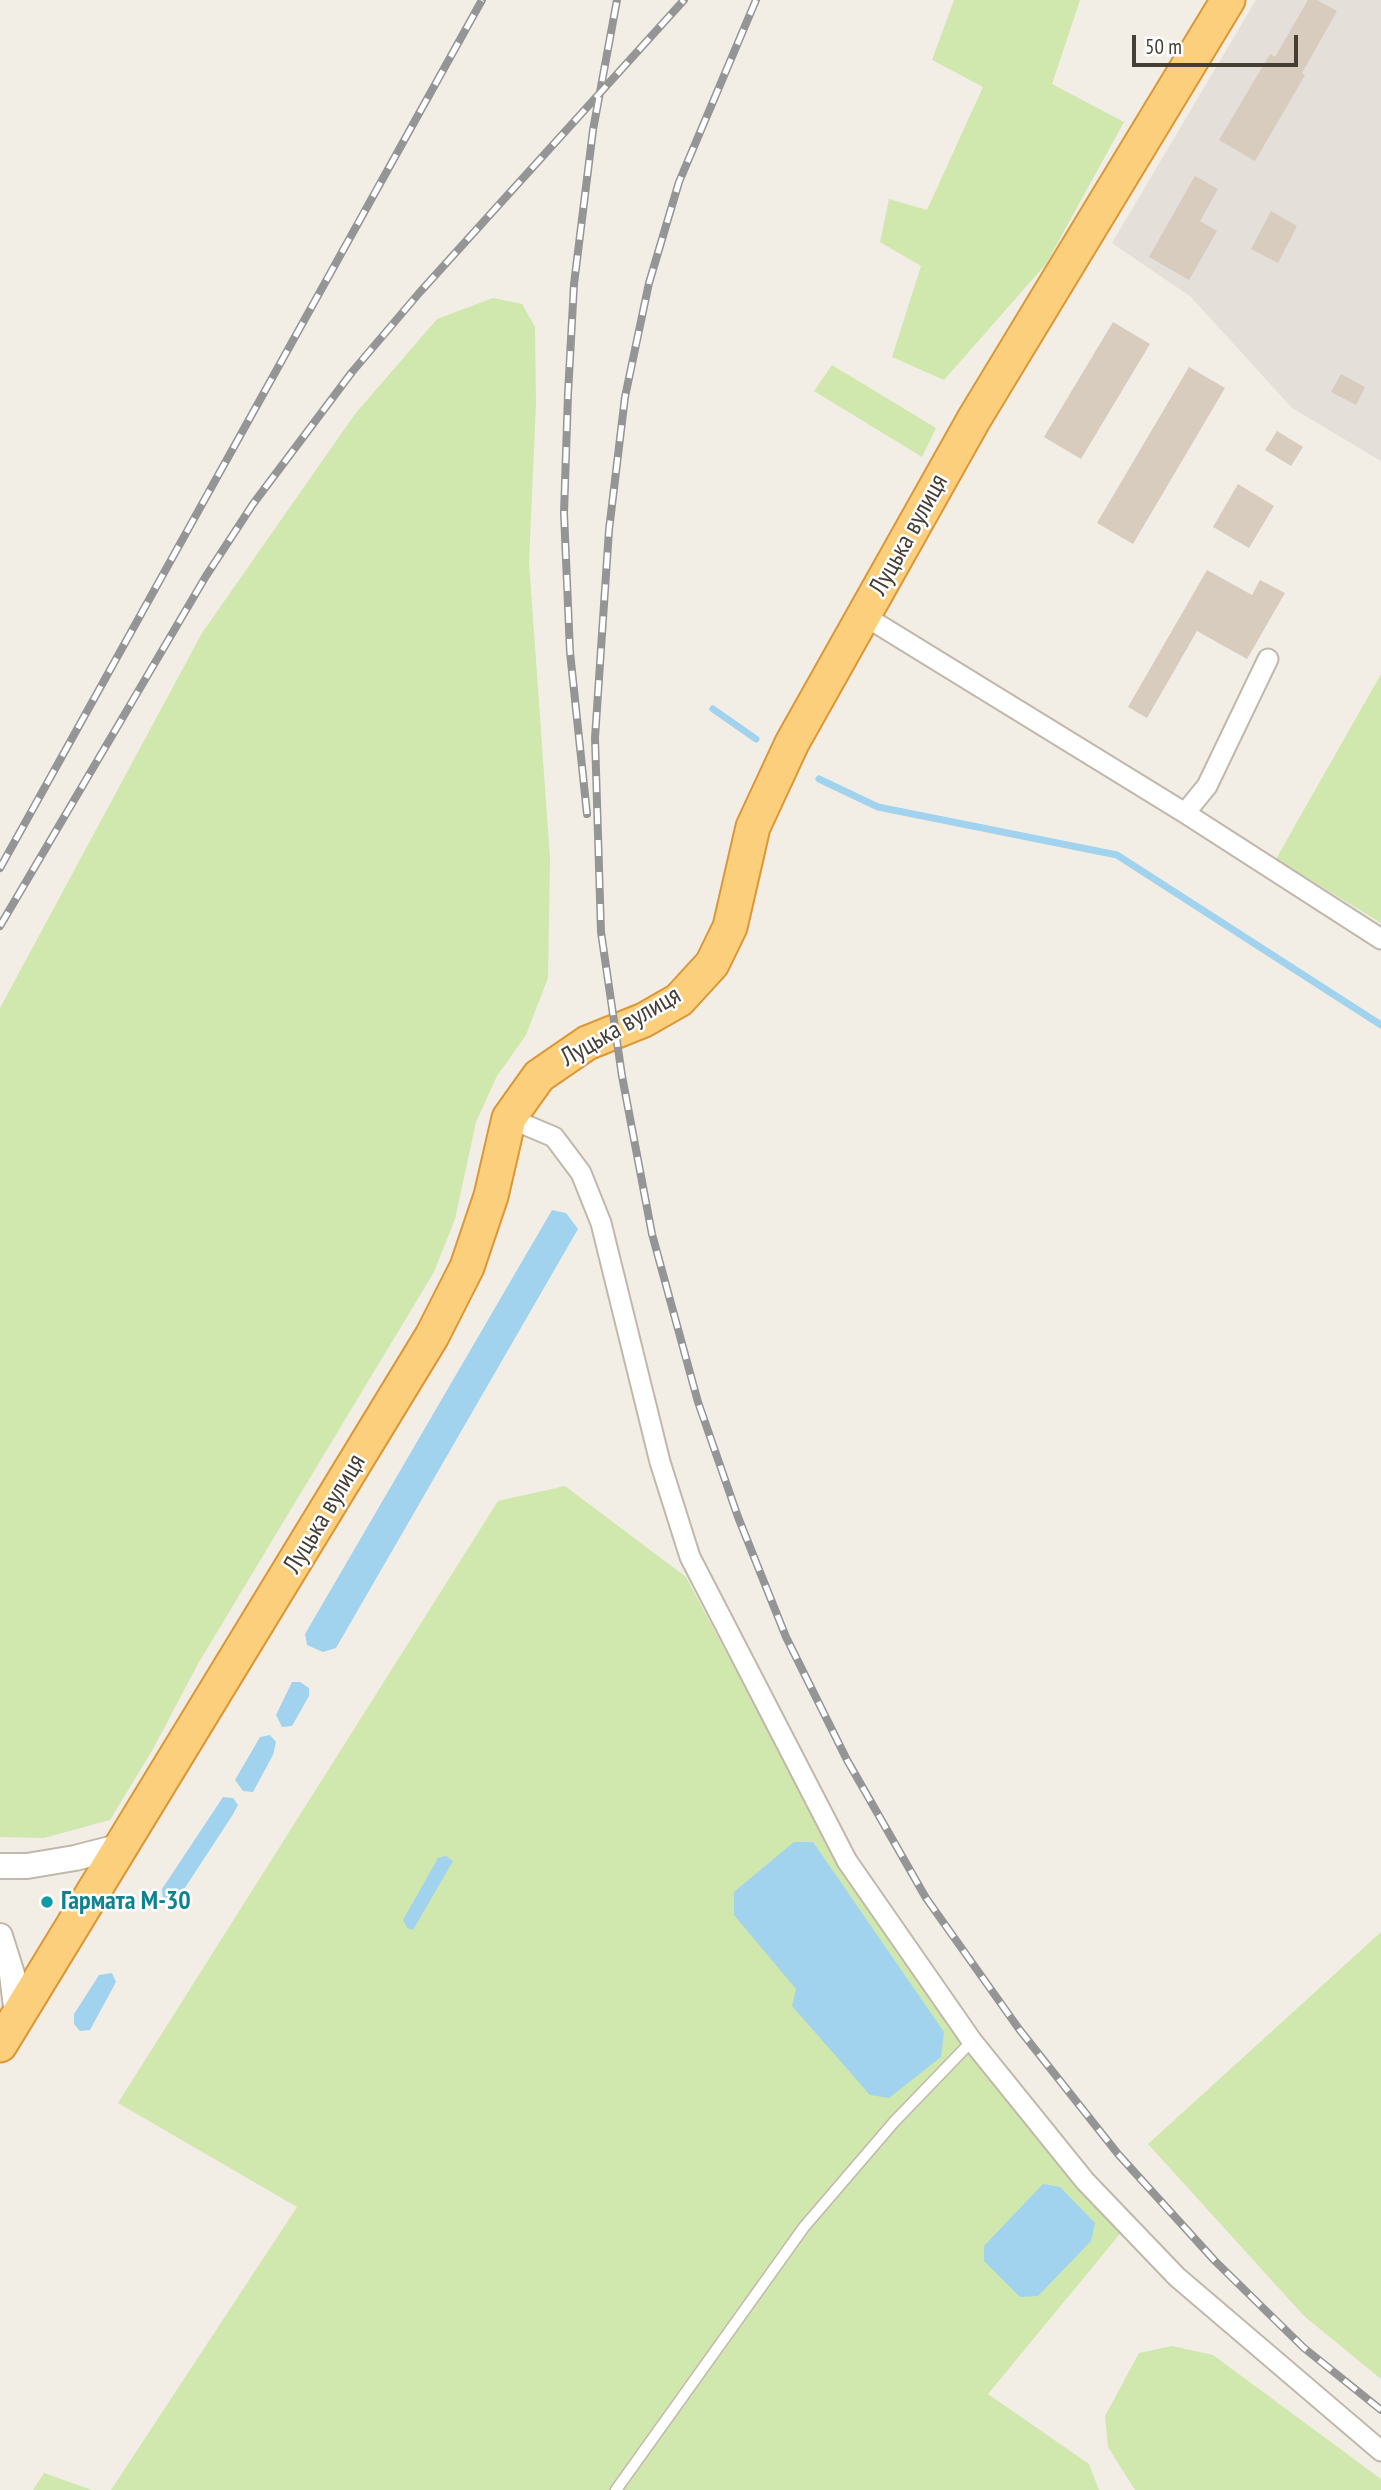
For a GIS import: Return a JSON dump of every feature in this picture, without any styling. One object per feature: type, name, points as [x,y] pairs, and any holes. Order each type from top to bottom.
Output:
[{"type":"highway","name":"Луцька вулиця","points":[[0,2045],[432,1336],[467,1266],[491,1196],[509,1118],[539,1076],[587,1043],[644,1020],[679,1000],[712,964],[730,927],[753,827],[792,743],[974,419],[1228,0]]},
{"type":"street","points":[[863,615],[1185,813],[1381,939]]},
{"type":"street","points":[[1185,813],[1207,786],[1268,659]]},
{"type":"street","points":[[509,1118],[554,1137],[581,1173],[601,1223],[660,1462],[690,1558],[848,1861],[972,2041],[1085,2181],[1177,2277],[1381,2451]]},
{"type":"street","points":[[0,1866],[39,1864],[122,1846]]},
{"type":"street","points":[[0,1936],[12,1974],[16,2015]]},
{"type":"lane","points":[[616,2490],[804,2227],[894,2122],[972,2041]]},
{"type":"shaded area","points":[[1256,0],[1381,0],[1381,461],[1292,408],[1191,297],[1112,243]]},
{"type":"green space","points":[[954,0],[1080,0],[1052,84],[1124,122],[1046,264],[944,380],[892,357],[921,266],[880,242],[889,199],[927,210],[983,87],[932,60]]},
{"type":"green space","points":[[493,298],[522,304],[535,327],[536,404],[529,562],[550,858],[548,978],[526,1035],[497,1076],[476,1122],[455,1219],[434,1272],[199,1662],[153,1749],[110,1820],[44,1838],[0,1837],[0,1008],[202,633],[355,414],[437,319]]},
{"type":"green space","points":[[832,365],[936,428],[922,457],[814,391]]},
{"type":"green space","points":[[1381,674],[1381,923],[1276,859]]},
{"type":"green space","points":[[565,1486],[686,1577],[823,1834],[1124,2229],[988,2394],[1089,2464],[1099,2490],[111,2490],[297,2207],[118,2103],[498,1501]]},
{"type":"green space","points":[[1381,1932],[1381,2379],[1304,2316],[1148,2144]]},
{"type":"green space","points":[[1172,2346],[1213,2355],[1381,2479],[1381,2490],[1135,2490],[1108,2447],[1105,2416],[1139,2353]]},
{"type":"green space","points":[[44,2473],[92,2490],[33,2490]]},
{"type":"water","points":[[552,1210],[566,1213],[578,1229],[336,1648],[323,1652],[307,1645],[305,1634]]},
{"type":"water","points":[[292,1682],[300,1682],[309,1688],[309,1696],[292,1726],[282,1727],[276,1715]]},
{"type":"water","points":[[270,1735],[276,1742],[273,1755],[253,1792],[243,1791],[235,1780],[260,1737]]},
{"type":"water","points":[[223,1797],[233,1798],[238,1805],[232,1816],[175,1903],[163,1900],[162,1889]]},
{"type":"water","points":[[794,1842],[813,1842],[944,2032],[941,2057],[889,2098],[870,2095],[792,2006],[796,1989],[734,1915],[734,1892]]},
{"type":"water","points":[[446,1856],[453,1861],[413,1930],[407,1928],[403,1920],[438,1858]]},
{"type":"water","points":[[112,1973],[116,1982],[90,2030],[80,2031],[74,2024],[74,2014],[99,1975]]},
{"type":"water","points":[[1043,2184],[1060,2187],[1095,2223],[1091,2241],[1038,2296],[1020,2297],[984,2261],[984,2246]]},
{"type":"building","points":[[1308,0],[1317,0],[1337,11],[1302,73],[1305,75],[1255,161],[1219,140],[1270,54],[1275,57]]},
{"type":"building","points":[[1195,176],[1218,189],[1200,221],[1217,231],[1189,280],[1149,257]]},
{"type":"building","points":[[1271,211],[1297,226],[1278,263],[1251,249]]},
{"type":"building","points":[[1113,322],[1150,344],[1081,459],[1044,437]]},
{"type":"building","points":[[1189,367],[1225,388],[1133,544],[1097,523]]},
{"type":"building","points":[[1341,374],[1365,387],[1356,405],[1331,392]]},
{"type":"building","points":[[1277,431],[1303,447],[1291,466],[1265,450]]},
{"type":"building","points":[[1238,484],[1274,506],[1249,548],[1213,527]]},
{"type":"building","points":[[1207,570],[1252,595],[1260,580],[1285,593],[1247,659],[1197,631],[1147,718],[1128,707]]},
{"type":"waterway","points":[[713,709],[756,739]]},
{"type":"waterway","points":[[819,779],[878,807],[1117,855],[1381,1025]]},
{"type":"railway","points":[[0,868],[482,0]]},
{"type":"railway","points":[[587,814],[570,652],[564,513],[568,394],[574,284],[593,130],[617,0]]},
{"type":"railway","points":[[0,926],[206,576],[253,504],[352,372],[420,292],[684,0]]},
{"type":"railway","points":[[756,0],[679,182],[649,283],[625,397],[609,530],[595,738],[601,932],[622,1076],[652,1234],[698,1402],[738,1517],[786,1637],[847,1760],[926,1898],[1019,2029],[1118,2154],[1215,2261],[1304,2348],[1381,2410]]},
{"type":"place","name":"Гармата М-30","points":[[47,1902]]}]
